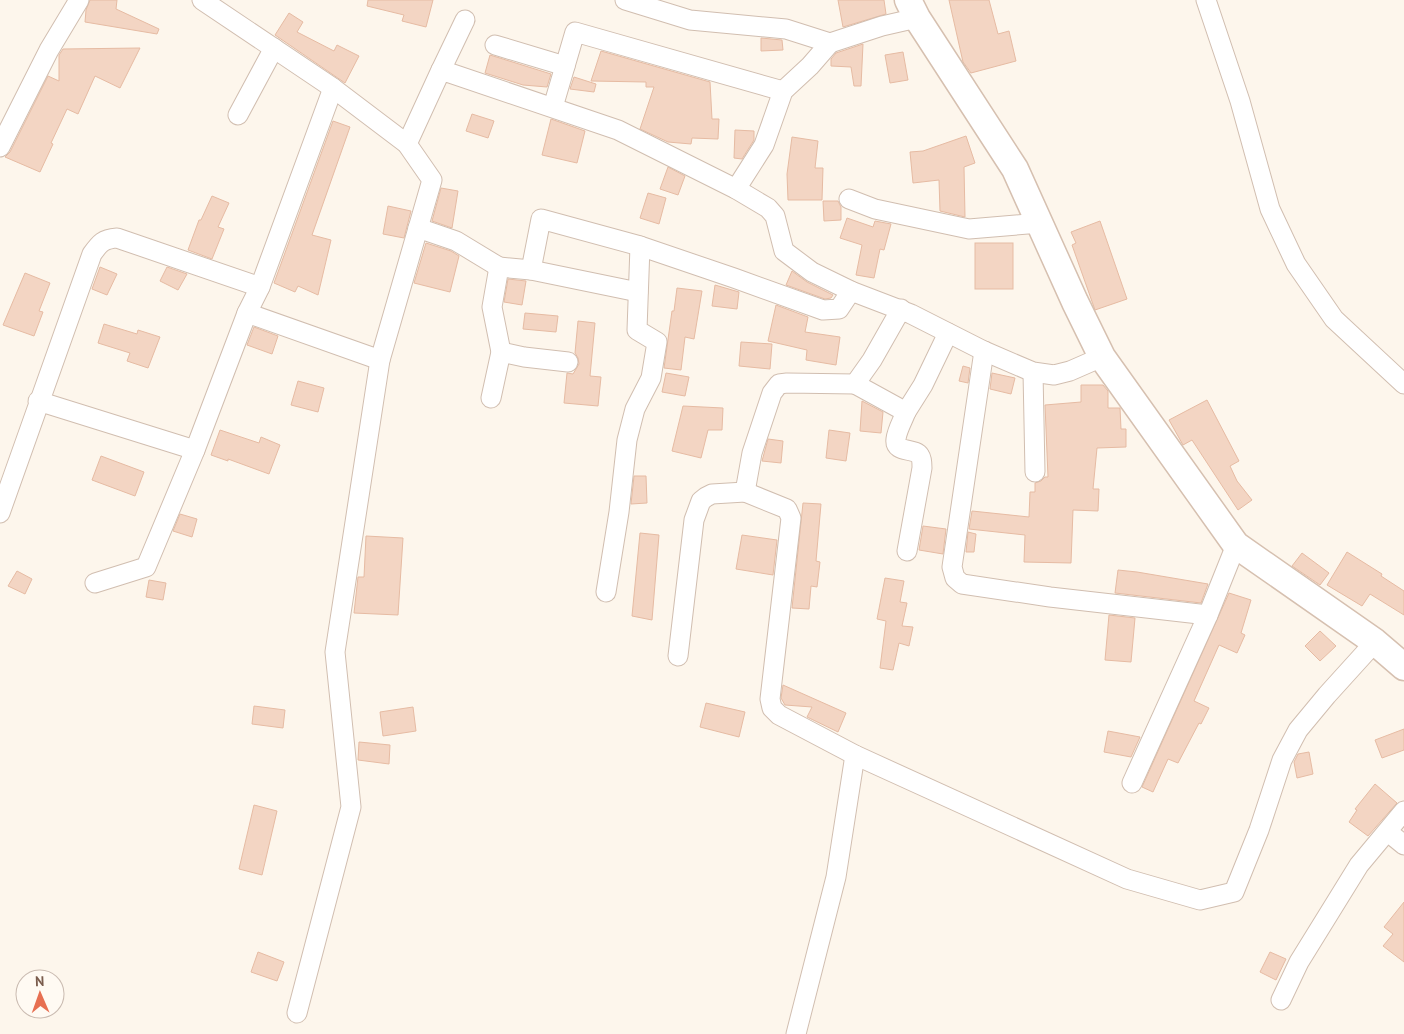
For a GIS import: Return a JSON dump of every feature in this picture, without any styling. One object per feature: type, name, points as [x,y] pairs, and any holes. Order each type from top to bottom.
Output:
[{"type":"street","points":[[0,147],[7,119],[79,0]]},
{"type":"street","points":[[202,0],[333,88],[408,144],[432,180],[380,360],[336,652],[351,807],[297,1013]]},
{"type":"street","points":[[625,0],[690,20],[786,29],[830,44]]},
{"type":"street","points":[[1206,0],[1240,101],[1270,209],[1296,264],[1334,320],[1404,384]]},
{"type":"street","points":[[736,190],[764,145],[783,91],[830,44],[882,26],[913,9],[1015,168],[1075,302],[1102,357],[1236,545],[1376,642],[1404,667]]},
{"type":"street","points":[[408,144],[465,20]]},
{"type":"street","points":[[553,107],[575,32],[783,91]]},
{"type":"street","points":[[495,45],[565,66]]},
{"type":"street","points":[[238,115],[274,48]]},
{"type":"street","points":[[441,70],[618,130],[736,190],[768,208],[775,216],[784,251],[812,272],[852,291],[901,310],[984,351],[1033,372],[1054,375],[1070,371],[1102,357]]},
{"type":"street","points":[[95,583],[146,567],[195,450],[247,313],[260,286],[333,88]]},
{"type":"street","points":[[849,199],[875,209],[969,230],[1040,223]]},
{"type":"street","points":[[531,270],[542,219],[640,246],[822,310],[839,310],[852,291]]},
{"type":"street","points":[[418,228],[456,241],[499,267],[531,270],[638,292]]},
{"type":"street","points":[[0,513],[38,401],[92,254],[100,242],[105,239],[117,238],[260,286]]},
{"type":"street","points":[[606,592],[620,512],[627,440],[635,409],[650,378],[657,342],[637,330],[640,246]]},
{"type":"street","points":[[491,398],[501,352],[492,307],[499,267]]},
{"type":"street","points":[[855,384],[872,360],[901,310]]},
{"type":"street","points":[[247,313],[380,360]]},
{"type":"street","points":[[907,551],[922,468],[921,457],[917,453],[900,448],[897,445],[896,439],[906,412],[923,385],[948,333]]},
{"type":"street","points":[[984,351],[952,568],[955,578],[962,584],[1030,594],[1208,615]]},
{"type":"street","points":[[501,352],[524,358],[568,362]]},
{"type":"street","points":[[1033,372],[1035,472]]},
{"type":"street","points":[[745,492],[752,453],[772,393],[779,384],[855,384],[906,412]]},
{"type":"street","points":[[38,401],[195,450]]},
{"type":"street","points":[[678,656],[694,520],[701,501],[712,494],[745,492],[787,509],[791,518],[770,699],[772,708],[779,716],[855,755],[1126,879],[1200,900],[1234,892],[1259,830],[1282,760],[1298,730],[1327,694],[1376,642]]},
{"type":"street","points":[[1132,783],[1208,615],[1236,545]]},
{"type":"street","points":[[796,1034],[836,877],[855,755]]},
{"type":"street","points":[[1281,1000],[1299,962],[1359,865],[1404,812]]},
{"type":"street","points":[[1388,832],[1404,845]]},
{"type":"building","points":[[90,0],[117,0],[116,9],[159,29],[157,34],[85,22],[86,10]]},
{"type":"building","points":[[368,0],[433,0],[426,27],[402,21],[404,15],[367,6]]},
{"type":"building","points":[[838,0],[884,0],[886,14],[843,27]]},
{"type":"building","points":[[949,0],[989,0],[998,34],[1009,31],[1016,61],[971,73],[963,62]]},
{"type":"building","points":[[289,13],[303,22],[297,32],[334,51],[337,45],[359,56],[345,83],[275,35]]},
{"type":"building","points":[[761,38],[782,40],[783,50],[761,51]]},
{"type":"building","points":[[863,44],[861,86],[854,86],[851,67],[831,66],[831,59],[836,53]]},
{"type":"building","points":[[140,48],[120,88],[95,76],[78,114],[67,109],[40,172],[5,157],[10,152],[48,76],[59,81],[59,55],[63,49]]},
{"type":"building","points":[[601,51],[710,82],[712,119],[719,119],[718,139],[692,138],[691,144],[668,142],[640,129],[654,87],[646,87],[646,82],[591,81]]},
{"type":"building","points":[[903,52],[908,80],[890,83],[885,55]]},
{"type":"building","points":[[490,55],[551,74],[547,87],[523,85],[485,73]]},
{"type":"building","points":[[574,77],[596,84],[594,92],[570,89]]},
{"type":"building","points":[[472,114],[494,121],[488,138],[466,131]]},
{"type":"building","points":[[551,119],[585,131],[577,163],[542,155]]},
{"type":"building","points":[[333,121],[350,127],[312,235],[331,240],[318,295],[298,286],[295,292],[274,283]]},
{"type":"building","points":[[735,130],[754,131],[754,140],[742,159],[734,158]]},
{"type":"building","points":[[966,136],[975,163],[964,167],[965,217],[940,211],[939,180],[913,183],[910,152],[923,151]]},
{"type":"building","points":[[792,137],[818,141],[815,168],[823,168],[822,200],[788,200],[787,174]]},
{"type":"building","points":[[668,167],[685,176],[678,195],[660,189]]},
{"type":"building","points":[[441,188],[458,191],[452,228],[432,221]]},
{"type":"building","points":[[648,193],[666,198],[659,224],[640,218]]},
{"type":"building","points":[[212,196],[229,203],[218,227],[224,229],[212,259],[188,250],[199,220],[201,220]]},
{"type":"building","points":[[823,201],[838,201],[841,207],[841,220],[824,221]]},
{"type":"building","points":[[388,206],[411,211],[404,238],[383,234]]},
{"type":"building","points":[[847,218],[873,227],[875,221],[891,224],[884,250],[880,249],[874,278],[856,275],[862,245],[840,238]]},
{"type":"building","points":[[1100,221],[1127,299],[1095,310],[1072,245],[1076,243],[1071,232]]},
{"type":"building","points":[[426,243],[451,251],[459,256],[450,292],[414,283]]},
{"type":"building","points":[[975,243],[1013,243],[1013,289],[975,289]]},
{"type":"building","points":[[100,267],[117,274],[107,295],[92,289]]},
{"type":"building","points":[[167,267],[187,274],[178,290],[160,281]]},
{"type":"building","points":[[792,271],[807,282],[833,295],[831,298],[825,299],[786,285]]},
{"type":"building","points":[[25,273],[50,283],[39,311],[43,312],[34,336],[3,325]]},
{"type":"building","points":[[508,279],[526,281],[522,305],[504,302]]},
{"type":"building","points":[[715,285],[739,292],[737,309],[712,306]]},
{"type":"building","points":[[677,288],[702,291],[694,339],[685,337],[681,370],[664,368]]},
{"type":"building","points":[[776,305],[808,317],[805,332],[840,337],[836,365],[806,360],[807,350],[768,341]]},
{"type":"building","points":[[525,313],[558,316],[556,332],[523,329]]},
{"type":"building","points":[[578,321],[595,323],[590,376],[601,377],[598,406],[564,403],[567,373],[573,374],[579,364],[575,353]]},
{"type":"building","points":[[104,324],[137,334],[138,330],[160,337],[148,368],[127,361],[130,353],[98,343]]},
{"type":"building","points":[[254,327],[278,336],[272,354],[247,345]]},
{"type":"building","points":[[741,342],[772,344],[770,369],[739,366]]},
{"type":"building","points":[[963,366],[970,368],[968,383],[959,381]]},
{"type":"building","points":[[666,373],[689,377],[685,396],[662,392]]},
{"type":"building","points":[[992,373],[1015,378],[1011,394],[990,389]]},
{"type":"building","points":[[298,381],[324,388],[318,412],[291,405]]},
{"type":"building","points":[[1081,385],[1103,385],[1108,391],[1108,408],[1120,408],[1121,429],[1126,429],[1126,447],[1097,448],[1093,489],[1099,489],[1098,511],[1073,510],[1071,563],[1024,562],[1025,535],[969,529],[972,511],[1029,517],[1030,492],[1035,492],[1035,483],[1048,477],[1045,405],[1081,402]]},
{"type":"building","points":[[1207,400],[1239,461],[1230,466],[1237,481],[1252,500],[1238,510],[1192,440],[1183,445],[1169,420]]},
{"type":"building","points":[[862,401],[883,412],[881,433],[860,431]]},
{"type":"building","points":[[683,406],[723,408],[722,430],[708,430],[701,458],[672,451]]},
{"type":"building","points":[[220,430],[259,443],[261,437],[280,445],[269,474],[211,455]]},
{"type":"building","points":[[829,430],[850,433],[846,461],[826,458]]},
{"type":"building","points":[[768,439],[783,441],[781,463],[762,461]]},
{"type":"building","points":[[101,456],[144,472],[135,496],[92,480]]},
{"type":"building","points":[[634,476],[646,476],[647,503],[631,504]]},
{"type":"building","points":[[803,503],[821,504],[816,561],[820,562],[817,587],[811,586],[809,609],[792,608]]},
{"type":"building","points":[[180,514],[197,519],[192,537],[173,531]]},
{"type":"building","points":[[923,526],[946,529],[943,554],[919,550]]},
{"type":"building","points":[[968,532],[976,534],[974,552],[966,552]]},
{"type":"building","points":[[640,533],[659,535],[652,620],[632,616]]},
{"type":"building","points":[[742,535],[777,540],[773,575],[736,569]]},
{"type":"building","points":[[366,536],[403,538],[398,615],[354,613],[358,577],[364,577]]},
{"type":"building","points":[[1347,552],[1382,574],[1381,576],[1404,591],[1404,615],[1370,594],[1362,606],[1327,585]]},
{"type":"building","points":[[1302,553],[1329,573],[1320,585],[1292,566]]},
{"type":"building","points":[[1118,570],[1208,584],[1201,603],[1115,593]]},
{"type":"building","points":[[17,571],[32,579],[25,594],[8,586]]},
{"type":"building","points":[[885,578],[904,581],[900,602],[907,603],[902,626],[913,627],[909,646],[899,643],[893,670],[880,668],[886,621],[877,619]]},
{"type":"building","points":[[149,580],[166,583],[163,600],[146,597]]},
{"type":"building","points":[[1229,593],[1251,600],[1241,633],[1245,635],[1237,653],[1219,645],[1194,701],[1209,708],[1178,763],[1168,759],[1153,792],[1142,787]]},
{"type":"building","points":[[1109,615],[1135,618],[1131,662],[1105,660]]},
{"type":"building","points":[[1320,631],[1336,646],[1320,661],[1305,646]]},
{"type":"building","points":[[783,685],[846,713],[838,732],[807,717],[812,707],[785,705],[781,698]]},
{"type":"building","points":[[706,703],[745,712],[739,737],[700,727]]},
{"type":"building","points":[[254,706],[285,710],[283,728],[252,724]]},
{"type":"building","points":[[413,707],[416,731],[383,736],[380,712]]},
{"type":"building","points":[[1404,729],[1404,750],[1382,758],[1375,740]]},
{"type":"building","points":[[1108,731],[1140,737],[1131,757],[1104,752]]},
{"type":"building","points":[[359,742],[390,745],[389,764],[358,760]]},
{"type":"building","points":[[1309,752],[1313,774],[1297,778],[1294,762],[1298,754]]},
{"type":"building","points":[[1375,784],[1397,803],[1368,836],[1349,822],[1357,810],[1355,809]]},
{"type":"building","points":[[254,805],[277,811],[262,875],[239,869]]},
{"type":"building","points":[[1404,902],[1404,962],[1383,946],[1393,934],[1384,927]]},
{"type":"building","points":[[258,952],[284,962],[277,981],[251,972]]},
{"type":"building","points":[[1270,952],[1286,959],[1276,980],[1260,972]]}]
